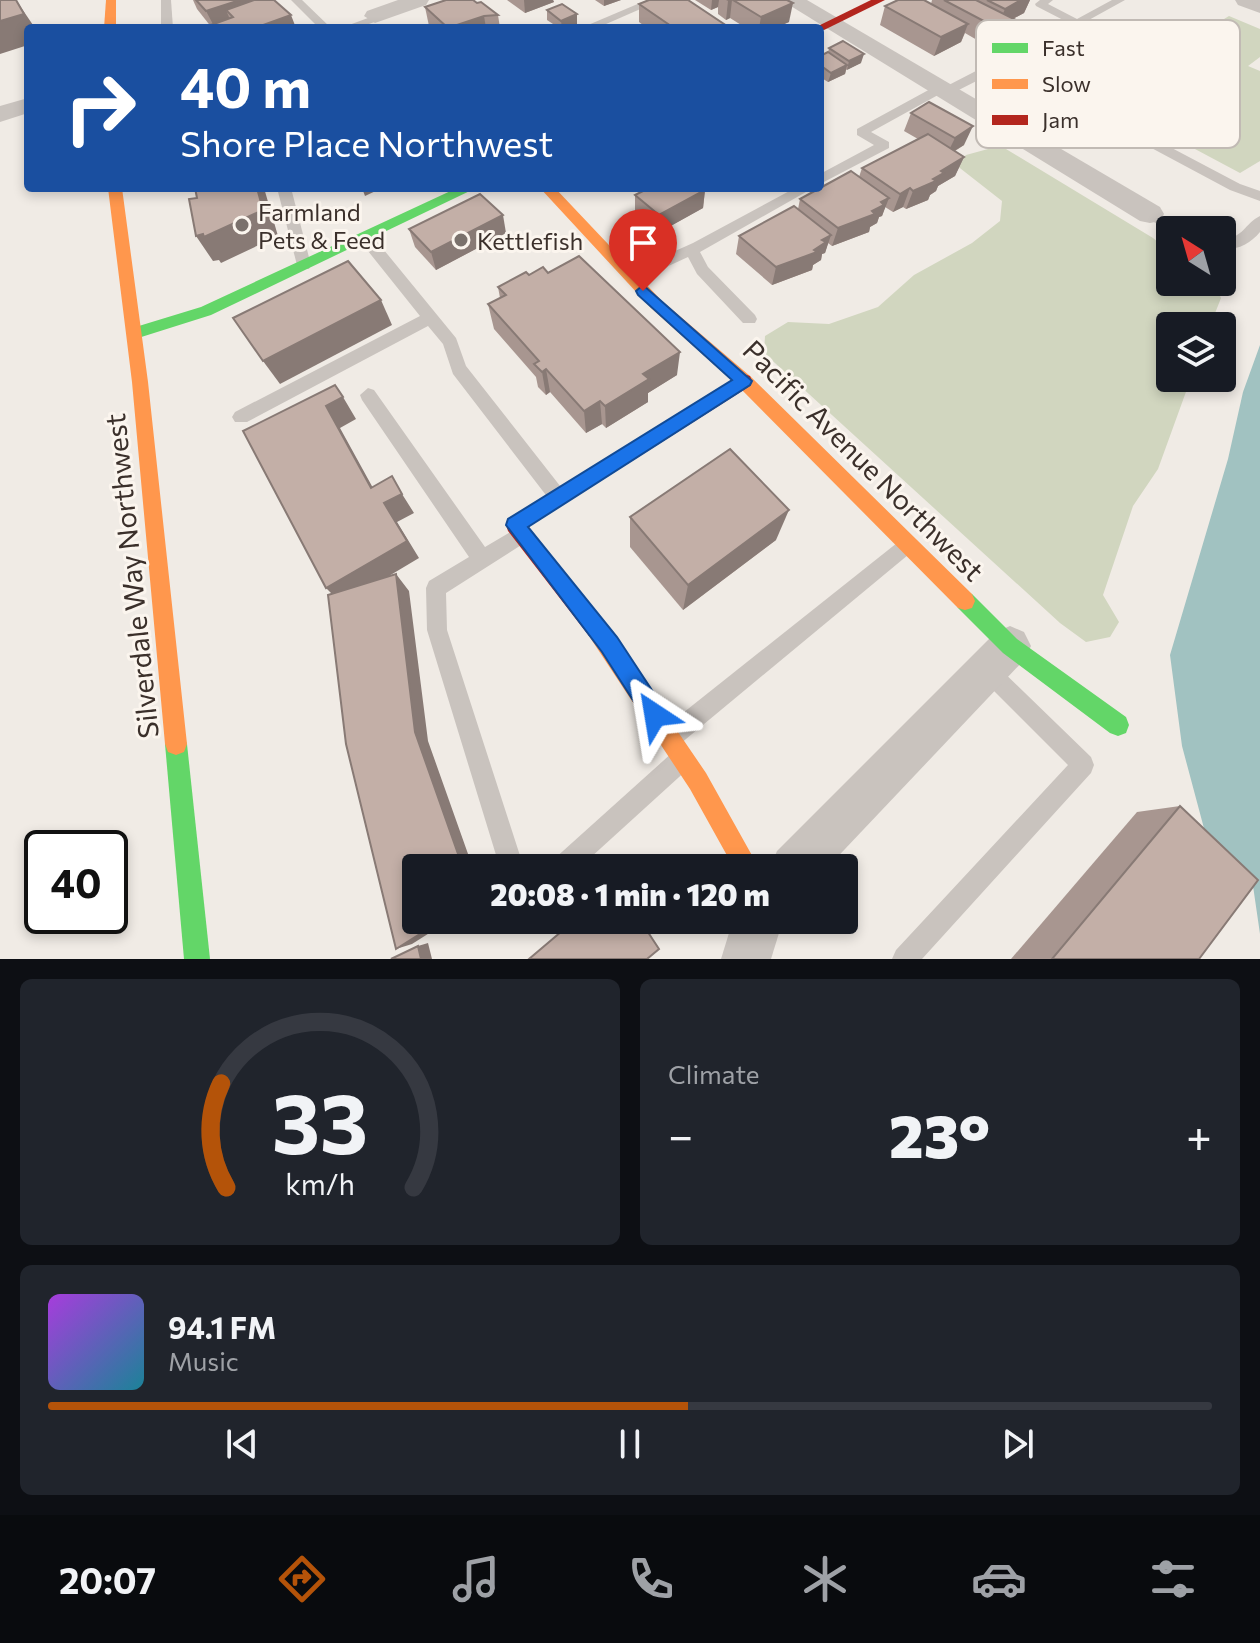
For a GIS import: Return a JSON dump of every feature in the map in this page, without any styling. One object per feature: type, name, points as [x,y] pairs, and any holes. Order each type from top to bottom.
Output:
[{"type":"street","points":[[110,24],[111,0]]},
{"type":"street","points":[[357,0],[379,21],[415,1]]},
{"type":"street","points":[[792,0],[822,24]]},
{"type":"street","points":[[825,26],[880,0]]},
{"type":"street","points":[[1246,0],[1260,6]]},
{"type":"street","points":[[825,26],[976,112]]},
{"type":"street","points":[[0,114],[24,106]]},
{"type":"street","points":[[1037,148],[1150,214]]},
{"type":"street","name":"Silverdale Way Northwest","points":[[116,192],[135,333],[197,959]]},
{"type":"street","points":[[135,333],[206,311],[461,192]]},
{"type":"street","name":"Pacific Avenue Northwest","points":[[551,192],[656,304],[744,381],[907,544],[998,658],[1118,725]]},
{"type":"street","points":[[739,854],[683,758],[609,645],[515,525],[744,381]]},
{"type":"street","points":[[808,854],[998,658]]},
{"type":"street","points":[[746,959],[754,934]]},
{"type":"lane","points":[[166,0],[167,24]]},
{"type":"lane","points":[[296,0],[321,24]]},
{"type":"lane","points":[[607,24],[656,0]]},
{"type":"lane","points":[[1083,20],[1120,0]]},
{"type":"lane","points":[[1040,1],[1072,20]]},
{"type":"lane","points":[[824,178],[884,145],[862,132],[976,75]]},
{"type":"lane","points":[[1162,148],[1235,187],[1260,196]]},
{"type":"lane","points":[[285,192],[304,265]]},
{"type":"lane","points":[[631,277],[692,250],[799,192]]},
{"type":"lane","points":[[1150,214],[1156,217]]},
{"type":"lane","points":[[1236,243],[1253,234],[1260,221]]},
{"type":"lane","points":[[365,237],[450,342],[459,369],[558,497]]},
{"type":"lane","points":[[692,250],[702,270],[749,319]]},
{"type":"lane","points":[[241,417],[430,318]]},
{"type":"lane","points":[[368,395],[482,559]]},
{"type":"lane","points":[[508,854],[437,630],[436,588],[522,534]]},
{"type":"lane","points":[[670,738],[907,544]]},
{"type":"lane","points":[[905,959],[1083,765],[998,658]]},
{"type":"lane","points":[[577,854],[683,758]]},
{"type":"green space","points":[[1240,21],[1260,29],[1260,57],[1248,66],[1260,71],[1260,161],[1240,173],[1193,148],[1240,148]]},
{"type":"green space","points":[[988,149],[1006,149],[1153,238],[1156,240],[1156,296],[1221,298],[1216,312],[1156,312],[1156,392],[1186,392],[1158,469],[1133,506],[1103,595],[1119,622],[1110,637],[1086,642],[1060,623],[764,353],[765,336],[788,322],[829,324],[878,307],[914,275],[972,243],[1000,221],[1002,201],[956,165],[966,155]]},
{"type":"water","points":[[1260,345],[1260,934],[1252,879],[1217,877],[1182,746],[1170,655],[1228,459],[1243,392]]},
{"type":"building","points":[[0,0],[16,0],[24,14],[0,21]]},
{"type":"building","points":[[196,0],[240,0],[206,11]]},
{"type":"building","points":[[254,0],[274,0],[291,15],[266,24],[214,24],[233,17],[226,10]]},
{"type":"building","points":[[446,0],[473,0],[481,2],[498,15],[460,24],[444,24],[425,7]]},
{"type":"building","points":[[649,0],[688,0],[724,24],[668,24],[639,4]]},
{"type":"building","points":[[733,0],[787,0],[793,3],[761,17]]},
{"type":"building","points":[[898,0],[924,0],[968,24],[941,37],[885,6]]},
{"type":"building","points":[[944,0],[976,0],[1014,19],[982,20]]},
{"type":"building","points":[[987,0],[1021,0],[1005,9]]},
{"type":"building","points":[[562,4],[577,14],[561,21],[547,10]]},
{"type":"building","points":[[843,41],[864,54],[849,61],[829,48]]},
{"type":"building","points":[[828,52],[847,65],[831,73],[824,68],[824,54]]},
{"type":"building","points":[[929,102],[973,126],[955,138],[911,113]]},
{"type":"building","points":[[928,134],[964,157],[941,171],[944,173],[933,179],[936,181],[900,194],[862,168]]},
{"type":"building","points":[[851,171],[889,198],[881,202],[884,205],[872,211],[875,214],[838,228],[800,199],[813,192],[824,192],[824,186]]},
{"type":"building","points":[[196,192],[258,192],[263,210],[204,237],[203,234],[196,236],[189,199],[197,198]]},
{"type":"building","points":[[641,192],[701,192],[659,215],[635,195]]},
{"type":"building","points":[[480,194],[503,215],[431,252],[409,229]]},
{"type":"building","points":[[794,206],[831,235],[822,240],[826,242],[814,250],[817,252],[776,267],[739,236]]},
{"type":"building","points":[[579,256],[680,352],[643,374],[649,379],[605,406],[600,401],[584,411],[546,369],[542,372],[534,364],[539,361],[488,304],[506,295],[498,287],[526,272],[529,275],[543,267],[548,273]]},
{"type":"building","points":[[348,261],[381,300],[263,361],[233,318]]},
{"type":"building","points":[[335,385],[343,397],[326,406],[371,488],[392,476],[402,494],[384,503],[407,541],[326,588],[243,431]]},
{"type":"building","points":[[730,449],[789,510],[688,585],[630,517]]},
{"type":"building","points":[[396,574],[415,732],[458,854],[402,854],[402,934],[420,934],[396,949],[346,744],[328,595]]},
{"type":"building","points":[[1180,806],[1258,880],[1199,959],[1052,959]]},
{"type":"building","points":[[558,934],[649,934],[659,949],[647,959],[529,959]]},
{"type":"building","points":[[418,946],[421,959],[391,959]]},
{"type":"traffic: fast","points":[[135,333],[206,311],[460,192]]},
{"type":"traffic: fast","points":[[965,601],[1010,646],[1118,725]]},
{"type":"traffic: fast","points":[[176,744],[197,959]]},
{"type":"traffic: slow","points":[[110,24],[111,0]]},
{"type":"traffic: slow","points":[[116,192],[140,382],[176,744]]},
{"type":"traffic: slow","points":[[551,192],[656,304],[744,381],[965,601]]},
{"type":"traffic: slow","points":[[596,629],[698,781],[739,854]]},
{"type":"traffic: jam","points":[[824,26],[880,0]]},
{"type":"traffic: jam","points":[[596,629],[515,525],[744,381]]},
{"type":"place","name":"Farmland Pets & Feed","points":[[242,225]]},
{"type":"place","name":"Kettlefish","points":[[461,240]]},
{"type":"route","points":[[643,291],[744,381],[515,525],[609,645],[655,715]]}]
